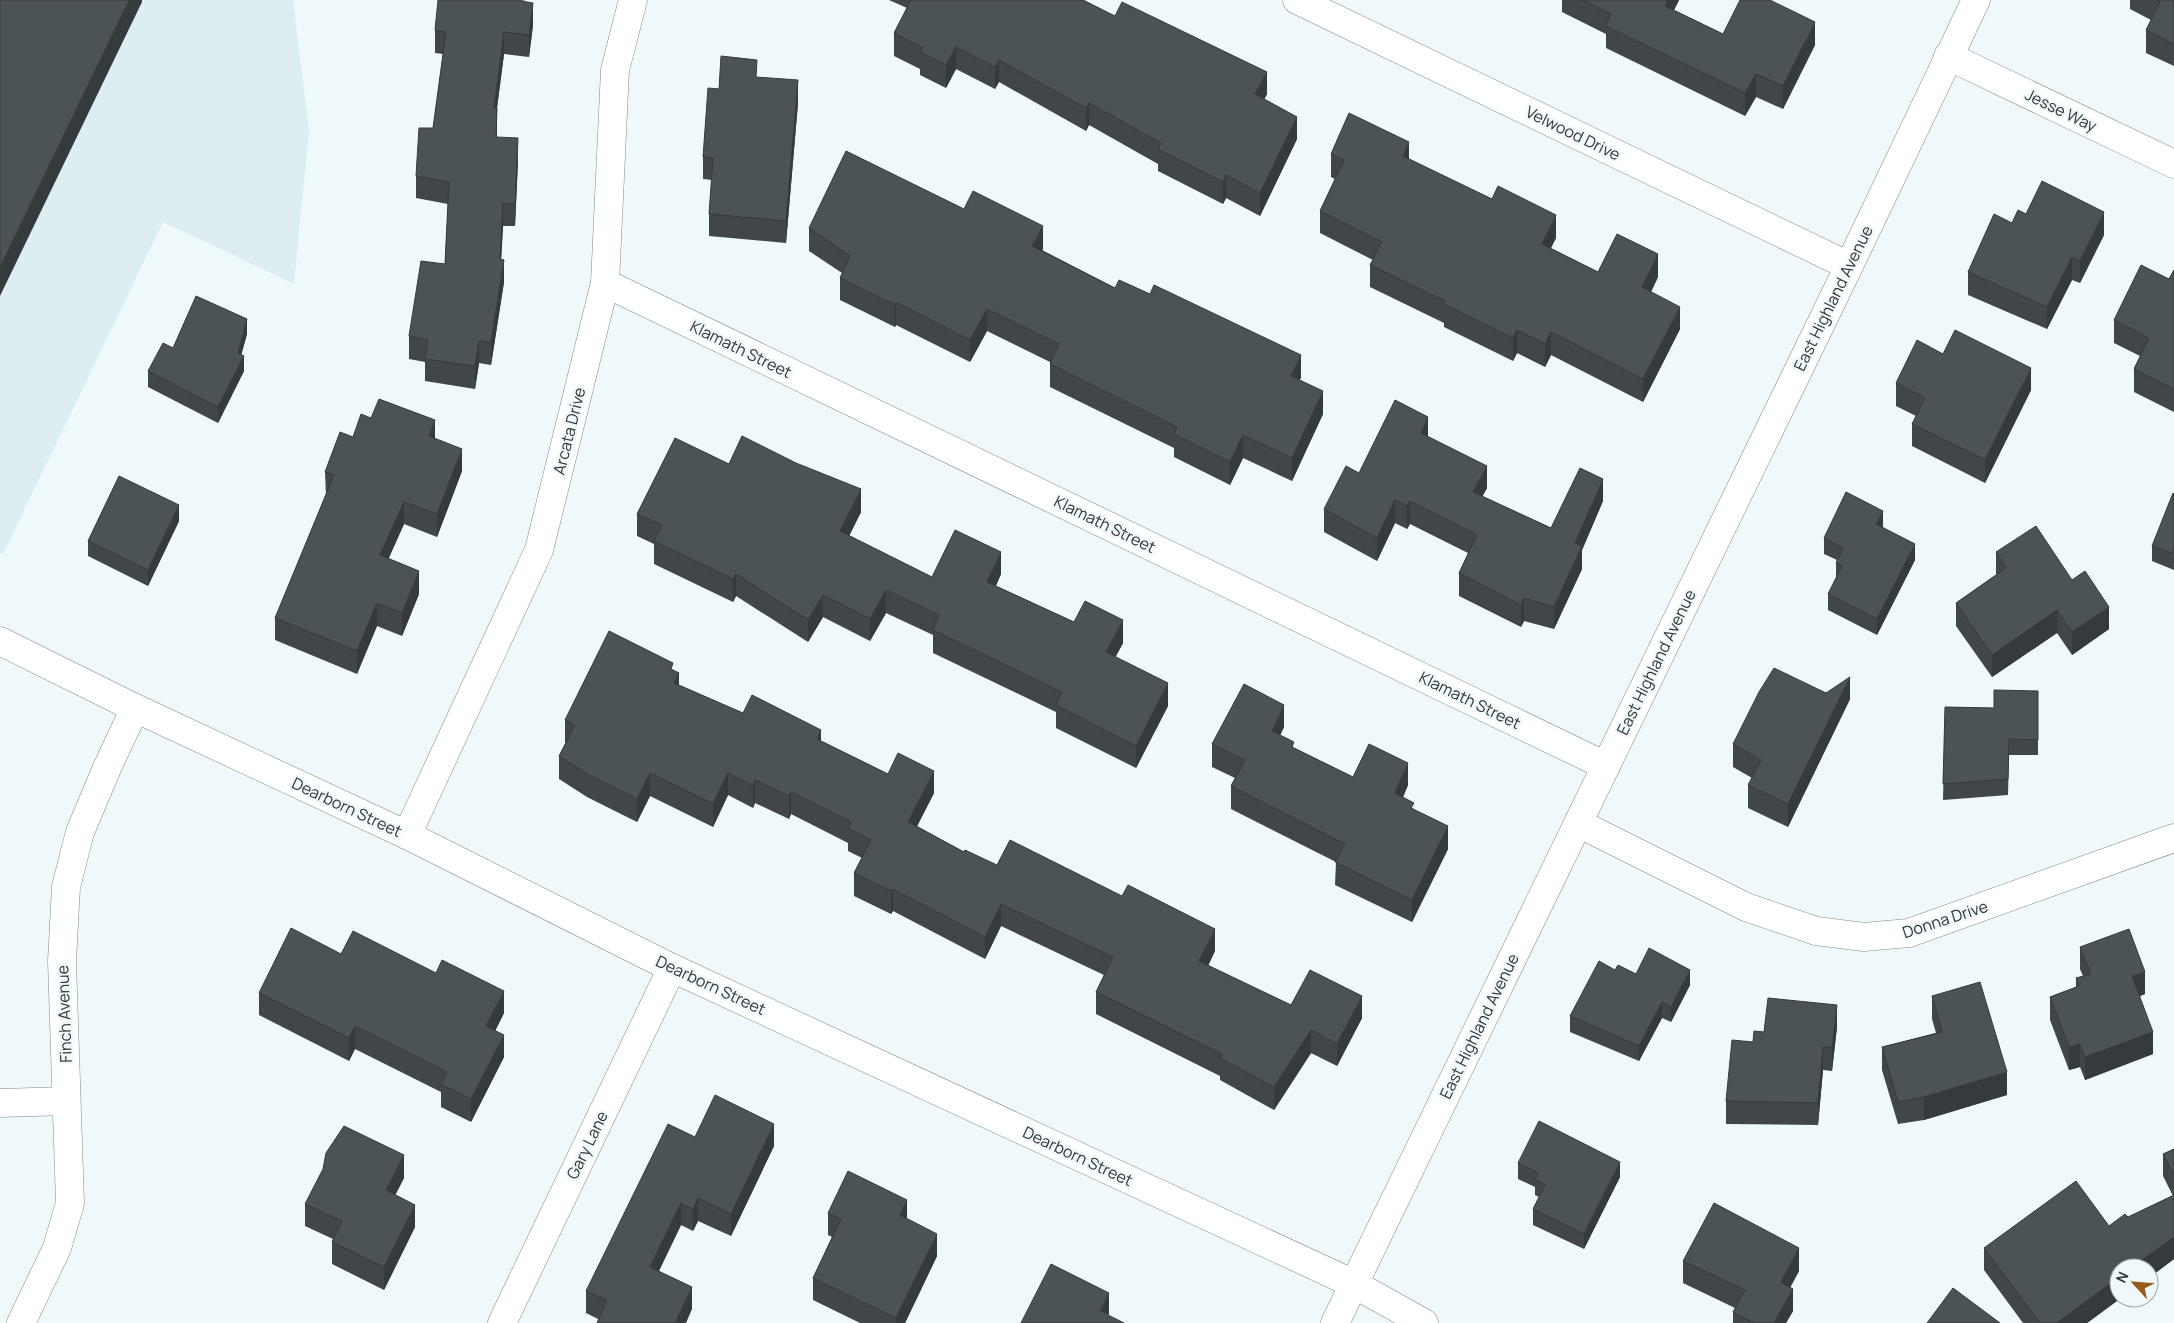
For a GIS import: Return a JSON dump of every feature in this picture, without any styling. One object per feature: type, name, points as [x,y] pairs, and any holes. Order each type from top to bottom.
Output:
[{"type":"street","name":"Arcata Drive","points":[[407,836],[539,550],[605,284],[615,70],[633,0]]},
{"type":"street","name":"Velwood Drive","points":[[1297,0],[1848,266]]},
{"type":"street","name":"East Highland Avenue","points":[[1334,1323],[1606,766],[1976,0]]},
{"type":"street","name":"Jesse Way","points":[[1948,56],[2174,164]]},
{"type":"street","name":"Klamath Street","points":[[605,284],[1606,766]]},
{"type":"street","name":"Dearborn Street","points":[[0,641],[135,708],[407,836],[672,968],[1354,1284],[1424,1323]]},
{"type":"street","name":"Finch Avenue","points":[[21,1323],[57,1248],[70,1203],[62,961],[66,886],[80,832],[135,708]]},
{"type":"street","name":"Donna Drive","points":[[1578,823],[1746,906],[1816,931],[1864,938],[1909,933],[2174,838]]},
{"type":"street","name":"Gary Lane","points":[[502,1323],[672,968]]},
{"type":"street","points":[[0,1103],[66,1101]]},
{"type":"shaded area","points":[[0,0],[293,0],[309,131],[294,284],[163,222],[3,554],[0,553]]},
{"type":"building","points":[[0,0],[129,0],[0,267]]},
{"type":"building","points":[[438,0],[521,0],[533,3],[529,35],[504,32],[494,108],[497,108],[496,137],[518,138],[515,204],[503,203],[500,259],[504,260],[491,342],[479,341],[475,366],[425,359],[428,340],[409,336],[421,261],[445,264],[449,182],[416,176],[419,128],[433,128],[446,32],[435,30]]},
{"type":"building","points":[[911,0],[1083,0],[1115,16],[1122,2],[1267,72],[1255,94],[1297,117],[1260,193],[1226,175],[1223,182],[1158,149],[1161,143],[1089,103],[1086,108],[999,60],[995,67],[956,47],[946,65],[920,52],[923,48],[894,33]]},
{"type":"building","points":[[1582,0],[1668,0],[1665,6],[1723,34],[1740,0],[1770,0],[1815,22],[1783,86],[1756,74],[1745,93],[1606,26],[1611,14]]},
{"type":"building","points":[[2156,0],[2174,0],[2174,44],[2146,30],[2160,2]]},
{"type":"building","points":[[721,56],[757,60],[756,77],[798,80],[786,221],[709,214],[713,158],[703,157],[708,88],[719,89]]},
{"type":"building","points":[[1349,113],[1409,142],[1403,156],[1492,199],[1498,186],[1556,215],[1542,244],[1598,272],[1617,234],[1658,254],[1642,287],[1680,307],[1643,379],[1551,332],[1545,344],[1517,330],[1513,338],[1444,304],[1445,301],[1370,265],[1382,242],[1320,211],[1344,160],[1331,154]]},
{"type":"building","points":[[846,151],[964,209],[973,191],[1043,226],[1032,246],[1115,288],[1119,280],[1150,294],[1154,285],[1301,355],[1291,376],[1323,391],[1292,458],[1243,435],[1230,462],[1174,434],[1177,427],[1050,364],[1059,344],[987,309],[970,340],[896,302],[895,305],[840,278],[850,256],[809,228]]},
{"type":"building","points":[[2042,181],[2104,212],[2080,261],[2072,257],[2047,307],[1968,272],[1994,214],[2012,223],[2018,210],[2026,214]]},
{"type":"building","points":[[2141,265],[2169,279],[2174,270],[2174,389],[2134,369],[2149,338],[2114,320]]},
{"type":"building","points":[[196,296],[247,319],[238,353],[244,356],[218,407],[148,371],[163,343],[173,348]]},
{"type":"building","points":[[1955,330],[2031,368],[1985,460],[1912,424],[1925,398],[1896,383],[1917,340],[1943,354]]},
{"type":"building","points":[[379,399],[435,420],[429,436],[462,449],[437,514],[404,502],[380,555],[419,571],[402,613],[377,603],[357,651],[275,618],[334,475],[325,472],[340,432],[353,437],[361,414],[371,418]]},
{"type":"building","points":[[1395,400],[1428,417],[1421,433],[1487,466],[1473,492],[1551,528],[1580,468],[1603,479],[1575,543],[1582,546],[1554,607],[1524,598],[1521,605],[1459,573],[1477,535],[1410,501],[1407,506],[1395,500],[1377,538],[1324,509],[1346,466],[1359,473]]},
{"type":"building","points":[[742,436],[796,463],[861,489],[840,531],[932,577],[955,530],[1001,552],[987,582],[1074,622],[1085,601],[1123,620],[1106,652],[1168,683],[1136,746],[1056,705],[1062,692],[933,630],[939,615],[886,590],[870,619],[823,595],[808,620],[736,574],[733,579],[654,541],[662,525],[637,514],[675,438],[729,464]]},
{"type":"building","points":[[119,476],[179,505],[148,570],[88,541]]},
{"type":"building","points":[[1846,492],[1883,511],[1876,524],[1915,544],[1877,619],[1828,594],[1842,566],[1836,563],[1843,548],[1824,538]]},
{"type":"building","points":[[2174,494],[2174,554],[2152,546]]},
{"type":"building","points":[[2036,526],[2072,580],[2085,571],[2109,607],[2072,632],[2057,610],[1992,655],[1956,603],[2006,568],[1996,552]]},
{"type":"building","points":[[609,631],[673,663],[671,669],[679,673],[674,683],[743,713],[752,695],[821,730],[817,739],[888,774],[898,753],[934,771],[908,822],[964,852],[965,850],[997,865],[1010,840],[1122,896],[1128,885],[1215,929],[1199,961],[1291,1005],[1310,970],[1362,996],[1337,1044],[1311,1030],[1274,1087],[1220,1058],[1222,1054],[1096,992],[1113,957],[1001,904],[985,937],[893,889],[891,891],[854,873],[871,840],[848,828],[851,822],[791,792],[789,796],[755,780],[753,786],[728,773],[713,804],[650,773],[637,799],[587,774],[559,756],[575,725],[565,720]]},
{"type":"building","points":[[1774,668],[1826,693],[1850,677],[1788,804],[1748,785],[1761,760],[1733,744],[1759,692]]},
{"type":"building","points":[[1244,684],[1284,705],[1272,731],[1294,742],[1292,747],[1353,777],[1369,744],[1408,763],[1395,793],[1414,803],[1411,808],[1448,826],[1412,900],[1335,862],[1345,844],[1231,786],[1245,760],[1212,744]]},
{"type":"building","points":[[1994,690],[2038,691],[2038,740],[2009,739],[2008,779],[1943,784],[1945,707],[1994,708]]},
{"type":"building","points":[[291,928],[341,954],[353,931],[436,973],[442,960],[504,991],[486,1026],[504,1035],[471,1099],[441,1084],[447,1072],[355,1026],[349,1038],[259,993]]},
{"type":"building","points":[[2129,929],[2145,972],[2132,976],[2153,1032],[2085,1057],[2080,1044],[2069,1047],[2050,997],[2079,986],[2076,978],[2091,974],[2080,947]]},
{"type":"building","points":[[1649,948],[1690,970],[1671,1007],[1662,1002],[1639,1046],[1570,1016],[1599,961],[1615,970],[1618,965],[1636,974]]},
{"type":"building","points":[[1980,982],[2007,1072],[1924,1097],[1898,1102],[1882,1047],[1942,1032],[1932,996]]},
{"type":"building","points":[[1768,998],[1837,1005],[1832,1048],[1823,1047],[1818,1103],[1726,1101],[1732,1040],[1753,1042],[1754,1031],[1764,1032]]},
{"type":"building","points":[[715,1095],[774,1124],[731,1214],[698,1198],[693,1209],[681,1203],[650,1267],[692,1287],[675,1323],[597,1323],[607,1300],[586,1291],[668,1124],[695,1137]]},
{"type":"building","points":[[1539,1121],[1620,1162],[1584,1234],[1533,1209],[1545,1185],[1535,1179],[1538,1173],[1518,1163]]},
{"type":"building","points":[[344,1126],[404,1155],[386,1190],[415,1205],[384,1267],[332,1242],[342,1221],[305,1204],[323,1169],[326,1153]]},
{"type":"building","points":[[2174,1149],[2174,1175],[2163,1154]]},
{"type":"building","points":[[848,1171],[907,1200],[900,1215],[937,1234],[896,1318],[813,1278],[841,1219],[828,1213]]},
{"type":"building","points":[[2076,1181],[2109,1226],[2125,1214],[2128,1217],[2174,1195],[2174,1237],[2145,1258],[2109,1258],[2109,1284],[2057,1323],[2040,1323],[1984,1248]]},
{"type":"building","points":[[1714,1203],[1799,1248],[1781,1282],[1793,1289],[1774,1323],[1754,1323],[1733,1312],[1745,1290],[1683,1261]]},
{"type":"building","points":[[1051,1264],[1109,1293],[1100,1311],[1124,1323],[1021,1323]]},
{"type":"building","points":[[1953,1288],[2000,1323],[1927,1323]]}]
